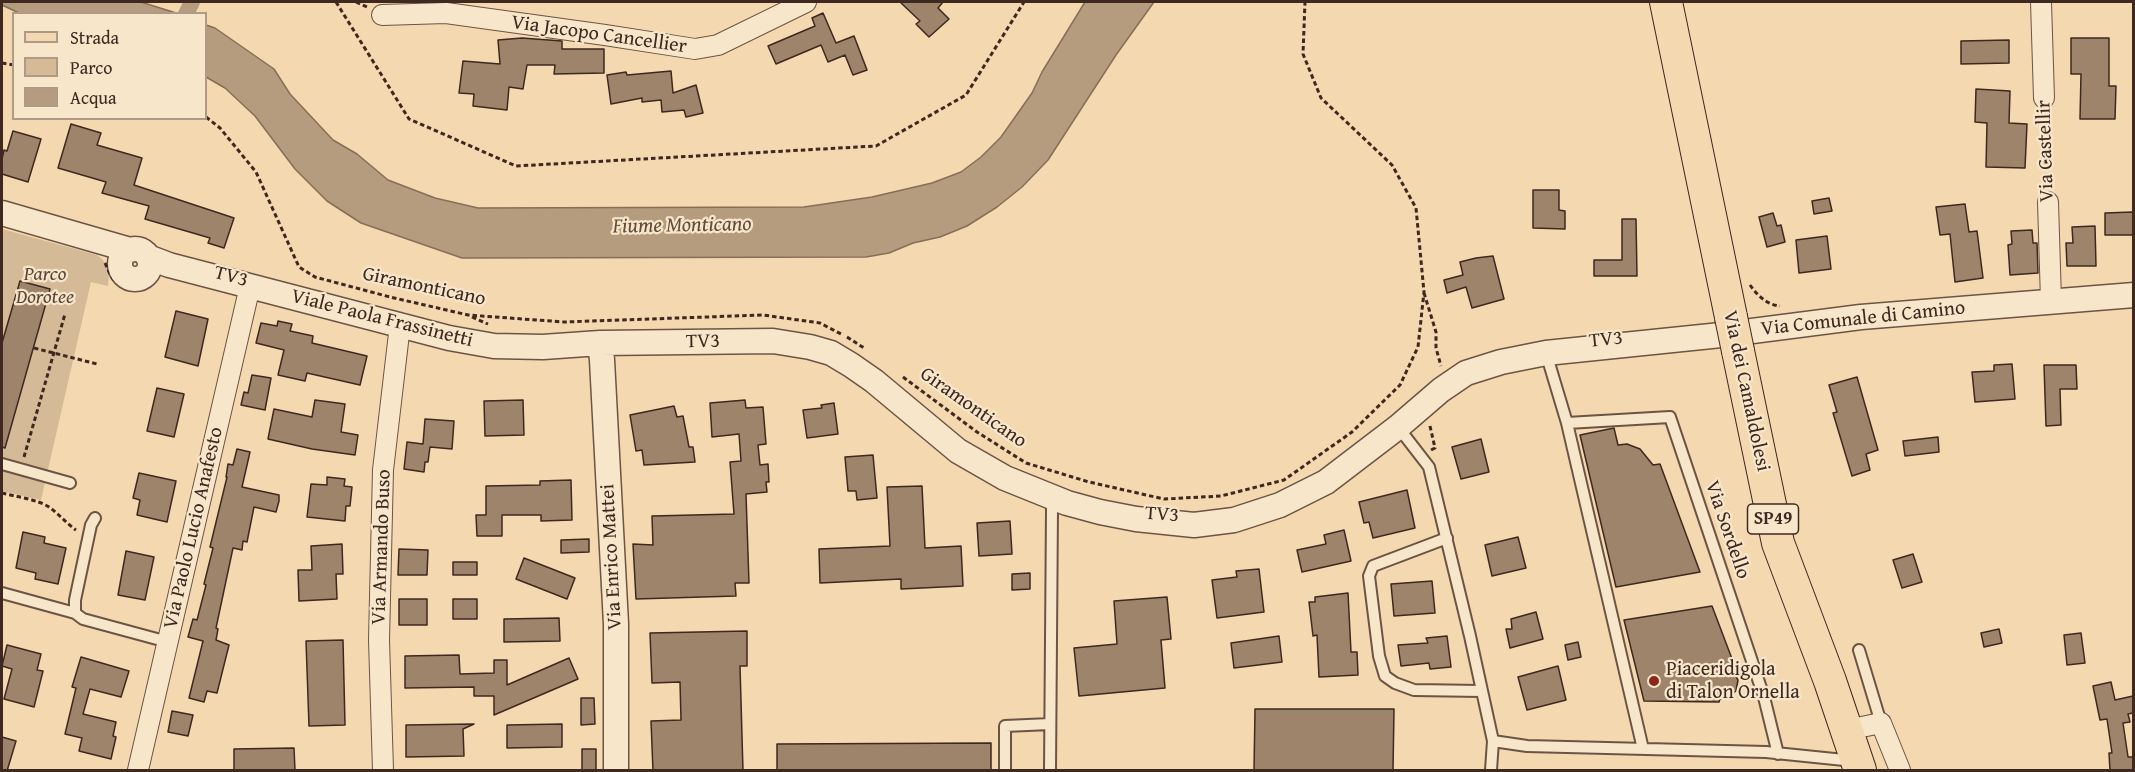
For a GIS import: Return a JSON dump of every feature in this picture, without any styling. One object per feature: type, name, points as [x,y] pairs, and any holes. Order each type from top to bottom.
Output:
[{"type":"main road","name":"Via dei Camaldolesi","points":[[1666,2],[1778,543],[1859,766]]},
{"type":"street","name":"Via Jacopo Cancellier","points":[[382,15],[446,13],[695,49],[718,45],[806,2]]},
{"type":"street","name":"Via Castellir","points":[[2041,2],[2044,98]]},
{"type":"street","name":"Via Castellir","points":[[2048,202],[2051,301]]},
{"type":"street","name":"Viale Paola Frassinetti","points":[[2,213],[134,261],[250,286],[449,338],[494,346],[543,347],[600,343]]},
{"type":"street","name":"Via Paolo Lucio Anafesto","points":[[138,771],[250,286]]},
{"type":"street","name":"Via Comunale di Camino","points":[[600,343],[772,341],[831,353],[874,381],[958,451],[1005,478],[1067,503],[1136,519],[1194,525],[1234,520],[1280,505],[1326,482],[1398,427],[1441,390],[1466,374],[1502,362],[1546,353],[1874,316],[2133,295]]},
{"type":"street","name":"Via Armando Buso","points":[[383,771],[379,640],[383,470],[400,325]]},
{"type":"street","name":"Via Enrico Mattei","points":[[600,343],[616,624],[616,771]]},
{"type":"street","points":[[1847,730],[1881,723],[1900,771]]},
{"type":"lane","points":[[1546,353],[1567,423],[1643,749]]},
{"type":"lane","name":"Via Sordello","points":[[1567,423],[1670,417],[1764,697],[1778,754]]},
{"type":"lane","points":[[1398,427],[1429,467],[1482,691],[1492,741],[1491,771]]},
{"type":"lane","points":[[2,464],[70,483]]},
{"type":"lane","points":[[1050,771],[1052,509]]},
{"type":"lane","points":[[75,613],[75,600],[89,534],[95,518]]},
{"type":"lane","points":[[1447,538],[1373,566],[1369,576],[1379,656],[1386,676],[1395,683],[1414,690],[1482,691]]},
{"type":"lane","points":[[2,593],[75,613],[83,619],[168,642]]},
{"type":"lane","points":[[1859,650],[1881,723]]},
{"type":"lane","points":[[1005,771],[1005,726],[1050,724]]},
{"type":"lane","points":[[1492,741],[1527,746],[1778,754],[1859,766]]},
{"type":"path","points":[[336,2],[409,119],[516,166],[876,146],[966,95],[1024,2]]},
{"type":"path","name":"Giramonticano","points":[[895,371],[977,432],[1026,463],[1089,482],[1164,499],[1221,496],[1284,480],[1352,432],[1400,385],[1418,347],[1424,292],[1416,208],[1392,165],[1321,98],[1303,54],[1305,2]]},
{"type":"path","name":"Via Castellir","points":[[2044,98],[2048,202]]},
{"type":"path","name":"Giramonticano","points":[[207,118],[220,128],[256,172],[299,267],[315,277],[468,315],[564,322],[774,316],[820,323],[868,350]]},
{"type":"path","points":[[134,261],[146,286],[128,286],[116,281],[134,261]]},
{"type":"path","points":[[1747,275],[1750,286],[1762,299],[1775,306],[1788,306]]},
{"type":"path","points":[[1424,292],[1436,332],[1436,348],[1442,369],[1441,390]]},
{"type":"path","points":[[21,469],[65,314]]},
{"type":"path","points":[[34,348],[97,364]]},
{"type":"path","points":[[1420,456],[1435,448],[1430,430],[1431,418]]},
{"type":"path","points":[[2,493],[51,508],[77,531],[89,534]]},
{"type":"green space","name":"Parco Dorotee","points":[[2,229],[97,255],[109,272],[108,286],[91,282],[41,500],[2,491]]},
{"type":"water","points":[[2,2],[141,2],[173,12],[17,12],[2,5]]},
{"type":"water","name":"Fiume Monticano","points":[[1085,2],[1154,2],[1116,55],[1048,160],[1022,187],[997,207],[967,226],[940,237],[913,243],[889,253],[866,257],[462,258],[361,223],[327,201],[295,169],[255,116],[225,88],[207,78],[207,25],[215,28],[274,69],[290,94],[333,140],[357,154],[388,180],[435,198],[478,208],[804,207],[872,197],[932,183],[961,172],[981,157],[1001,137],[1032,93],[1042,72]]},
{"type":"building","points":[[900,2],[943,2],[938,8],[949,19],[929,37],[916,24],[920,21]]},
{"type":"building","points":[[823,13],[836,43],[854,36],[867,70],[853,75],[845,55],[828,62],[821,45],[776,64],[768,46],[815,26],[812,18]]},
{"type":"building","points":[[522,38],[562,41],[562,49],[604,49],[604,73],[554,74],[555,65],[527,65],[523,89],[509,87],[507,110],[473,106],[474,94],[459,93],[463,61],[500,64],[498,40]]},
{"type":"building","points":[[2071,38],[2109,38],[2109,86],[2116,86],[2115,119],[2080,119],[2081,74],[2071,74]]},
{"type":"building","points":[[2009,40],[2009,63],[1961,64],[1961,41]]},
{"type":"building","points":[[671,71],[673,93],[696,85],[703,113],[686,117],[684,110],[662,112],[661,100],[642,102],[642,98],[611,104],[607,75],[626,72],[627,75]]},
{"type":"building","points":[[1976,89],[2010,91],[2009,123],[2027,124],[2025,168],[1986,167],[1987,123],[1975,122]]},
{"type":"building","points":[[71,124],[101,133],[97,145],[142,158],[134,185],[234,218],[224,248],[208,243],[210,238],[145,219],[149,206],[102,193],[106,182],[58,168]]},
{"type":"building","points":[[13,131],[41,139],[28,182],[2,174],[4,150],[7,151]]},
{"type":"building","points":[[1533,190],[1559,190],[1559,210],[1565,211],[1565,229],[1533,228]]},
{"type":"building","points":[[1829,198],[1832,211],[1814,214],[1812,201]]},
{"type":"building","points":[[1965,204],[1969,232],[1977,231],[1983,278],[1955,282],[1950,234],[1940,235],[1936,207]]},
{"type":"building","points":[[2133,212],[2133,235],[2105,235],[2105,213]]},
{"type":"building","points":[[1773,213],[1777,226],[1781,225],[1785,242],[1767,247],[1759,217]]},
{"type":"building","points":[[1622,219],[1636,219],[1637,276],[1594,276],[1594,260],[1622,260]]},
{"type":"building","points":[[2095,226],[2096,266],[2067,266],[2066,243],[2073,243],[2072,227]]},
{"type":"building","points":[[2032,230],[2033,243],[2037,243],[2038,273],[2010,275],[2008,245],[2012,244],[2011,231]]},
{"type":"building","points":[[1827,236],[1831,269],[1799,273],[1796,240]]},
{"type":"building","points":[[1493,256],[1504,299],[1472,308],[1466,287],[1447,293],[1444,280],[1463,275],[1460,262]]},
{"type":"building","points":[[20,281],[50,289],[5,448],[2,447],[2,343]]},
{"type":"building","points":[[176,311],[208,319],[198,366],[165,357]]},
{"type":"building","points":[[278,321],[292,324],[290,331],[313,336],[312,343],[367,356],[360,385],[307,373],[305,381],[278,375],[284,350],[256,343],[261,323],[277,326]]},
{"type":"building","points":[[2012,364],[2015,399],[1975,402],[1972,372],[1994,371],[1994,365]]},
{"type":"building","points":[[2044,365],[2076,365],[2077,389],[2060,389],[2061,425],[2046,426]]},
{"type":"building","points":[[252,375],[271,378],[265,410],[241,405],[244,392],[248,393]]},
{"type":"building","points":[[1857,377],[1878,450],[1866,454],[1870,470],[1852,476],[1833,413],[1837,412],[1829,385]]},
{"type":"building","points":[[157,388],[184,394],[174,437],[147,431]]},
{"type":"building","points":[[315,400],[345,404],[341,432],[358,435],[355,455],[312,449],[268,439],[274,409],[312,417]]},
{"type":"building","points":[[523,400],[524,435],[485,436],[484,401]]},
{"type":"building","points":[[745,400],[746,408],[763,407],[766,444],[758,445],[760,465],[768,464],[769,482],[766,482],[767,492],[746,494],[749,583],[735,583],[736,596],[636,599],[633,544],[653,545],[652,516],[734,514],[730,462],[741,461],[739,434],[712,437],[710,403]]},
{"type":"building","points":[[834,403],[838,434],[807,438],[803,410],[822,408],[821,405]]},
{"type":"building","points":[[674,406],[677,417],[683,416],[689,447],[693,447],[695,462],[644,465],[642,450],[636,451],[630,415]]},
{"type":"building","points":[[425,419],[454,421],[452,449],[430,447],[424,472],[404,469],[407,442],[423,444]]},
{"type":"building","points":[[1614,428],[1618,445],[1627,444],[1640,449],[1653,465],[1660,464],[1700,572],[1616,587],[1580,435]]},
{"type":"building","points":[[1938,437],[1939,452],[1905,456],[1903,441]]},
{"type":"building","points":[[1481,439],[1489,472],[1461,479],[1452,447]]},
{"type":"building","points":[[237,449],[250,452],[242,487],[279,495],[279,501],[276,512],[254,507],[247,542],[243,541],[242,550],[233,548],[216,628],[218,629],[216,640],[229,645],[217,693],[207,691],[204,702],[189,698],[203,641],[188,637],[193,619],[197,620],[206,585],[204,584],[213,548],[210,547],[228,464],[233,465]]},
{"type":"building","points":[[873,455],[877,498],[857,500],[856,491],[848,491],[845,457]]},
{"type":"building","points":[[139,473],[176,481],[167,522],[137,515],[140,500],[133,498]]},
{"type":"building","points":[[327,477],[345,479],[344,486],[352,487],[350,506],[346,506],[345,521],[307,517],[311,484],[327,485]]},
{"type":"building","points":[[571,480],[572,520],[541,521],[541,515],[502,515],[502,536],[477,536],[476,515],[486,515],[486,486],[540,485],[540,481]]},
{"type":"building","points":[[922,486],[925,548],[961,546],[963,586],[901,589],[901,579],[820,583],[819,549],[890,546],[887,487]]},
{"type":"building","points":[[1407,490],[1415,528],[1373,538],[1369,522],[1364,523],[1359,502]]},
{"type":"building","points":[[1010,521],[1012,554],[979,556],[977,523]]},
{"type":"building","points":[[1344,530],[1351,561],[1302,572],[1297,550],[1326,544],[1324,535]]},
{"type":"building","points":[[23,532],[45,537],[44,543],[66,548],[58,584],[35,579],[36,573],[16,568]]},
{"type":"building","points":[[1518,537],[1526,568],[1492,576],[1485,545]]},
{"type":"building","points":[[589,539],[589,552],[561,553],[561,540]]},
{"type":"building","points":[[342,544],[343,574],[336,574],[337,599],[299,601],[298,570],[312,570],[311,546]]},
{"type":"building","points":[[399,549],[428,550],[427,575],[398,575]]},
{"type":"building","points":[[126,551],[154,557],[145,600],[118,595]]},
{"type":"building","points":[[1913,554],[1922,582],[1902,588],[1893,560]]},
{"type":"building","points":[[524,558],[575,578],[567,599],[516,579]]},
{"type":"building","points":[[453,562],[477,562],[477,575],[453,575]]},
{"type":"building","points":[[1259,569],[1264,612],[1217,618],[1212,580],[1237,577],[1236,571]]},
{"type":"building","points":[[1030,573],[1030,589],[1012,590],[1012,574]]},
{"type":"building","points":[[1432,581],[1435,613],[1394,616],[1391,584]]},
{"type":"building","points":[[1348,593],[1351,652],[1357,652],[1358,675],[1319,677],[1317,635],[1313,636],[1309,602],[1315,602],[1315,597]]},
{"type":"building","points":[[1167,597],[1171,639],[1161,640],[1165,688],[1079,696],[1074,648],[1117,644],[1114,601]]},
{"type":"building","points":[[399,599],[427,599],[427,625],[399,625]]},
{"type":"building","points":[[453,599],[477,599],[477,619],[453,619]]},
{"type":"building","points":[[1712,606],[1737,672],[1735,675],[1738,680],[1736,691],[1720,699],[1719,702],[1644,701],[1624,620]]},
{"type":"building","points":[[1536,612],[1543,639],[1510,648],[1506,629],[1512,629],[1511,619]]},
{"type":"building","points":[[559,618],[560,641],[504,642],[504,619]]},
{"type":"building","points":[[1999,629],[2002,643],[1984,647],[1981,633]]},
{"type":"building","points":[[747,631],[747,666],[740,666],[743,771],[653,771],[651,721],[681,720],[680,682],[652,683],[650,633]]},
{"type":"building","points":[[2081,633],[2085,663],[2067,665],[2064,635]]},
{"type":"building","points":[[1279,636],[1282,662],[1234,668],[1231,643]]},
{"type":"building","points":[[1447,636],[1451,667],[1430,669],[1429,663],[1401,666],[1398,645],[1428,643],[1426,638]]},
{"type":"building","points":[[343,640],[345,725],[309,726],[306,641]]},
{"type":"building","points":[[1578,642],[1581,657],[1568,660],[1565,645]]},
{"type":"building","points":[[7,645],[41,654],[37,670],[43,671],[34,707],[4,699],[12,669],[2,666]]},
{"type":"building","points":[[459,655],[460,674],[494,673],[494,660],[507,660],[507,685],[569,658],[578,679],[494,715],[494,696],[474,696],[474,687],[405,688],[405,656]]},
{"type":"building","points":[[81,657],[129,671],[121,697],[90,689],[83,714],[116,722],[113,736],[116,737],[111,759],[79,751],[82,738],[65,734],[76,688],[72,687]]},
{"type":"building","points":[[1558,666],[1566,700],[1527,710],[1518,677]]},
{"type":"building","points":[[2111,682],[2115,700],[2133,696],[2133,713],[2128,714],[2130,722],[2123,723],[2128,757],[2133,757],[2133,771],[2110,771],[2109,753],[2112,753],[2107,719],[2100,720],[2093,686]]},
{"type":"building","points":[[581,698],[594,698],[595,724],[581,725]]},
{"type":"building","points":[[1255,709],[1394,709],[1393,771],[1254,771]]},
{"type":"building","points":[[172,711],[193,715],[188,736],[168,732]]},
{"type":"building","points":[[474,724],[463,729],[464,756],[406,757],[406,725]]},
{"type":"building","points":[[562,724],[562,747],[507,748],[507,725]]},
{"type":"building","points":[[2,737],[16,741],[7,771],[2,771]]},
{"type":"building","points":[[991,743],[991,771],[777,771],[777,744]]},
{"type":"building","points":[[294,748],[295,771],[234,771],[234,749]]},
{"type":"building","points":[[582,749],[596,749],[596,771],[582,771]]},
{"type":"waterway","points":[[187,12],[192,2]]},
{"type":"place","name":"Piaceridigola di Talon Ornella","points":[[1654,681]]}]
